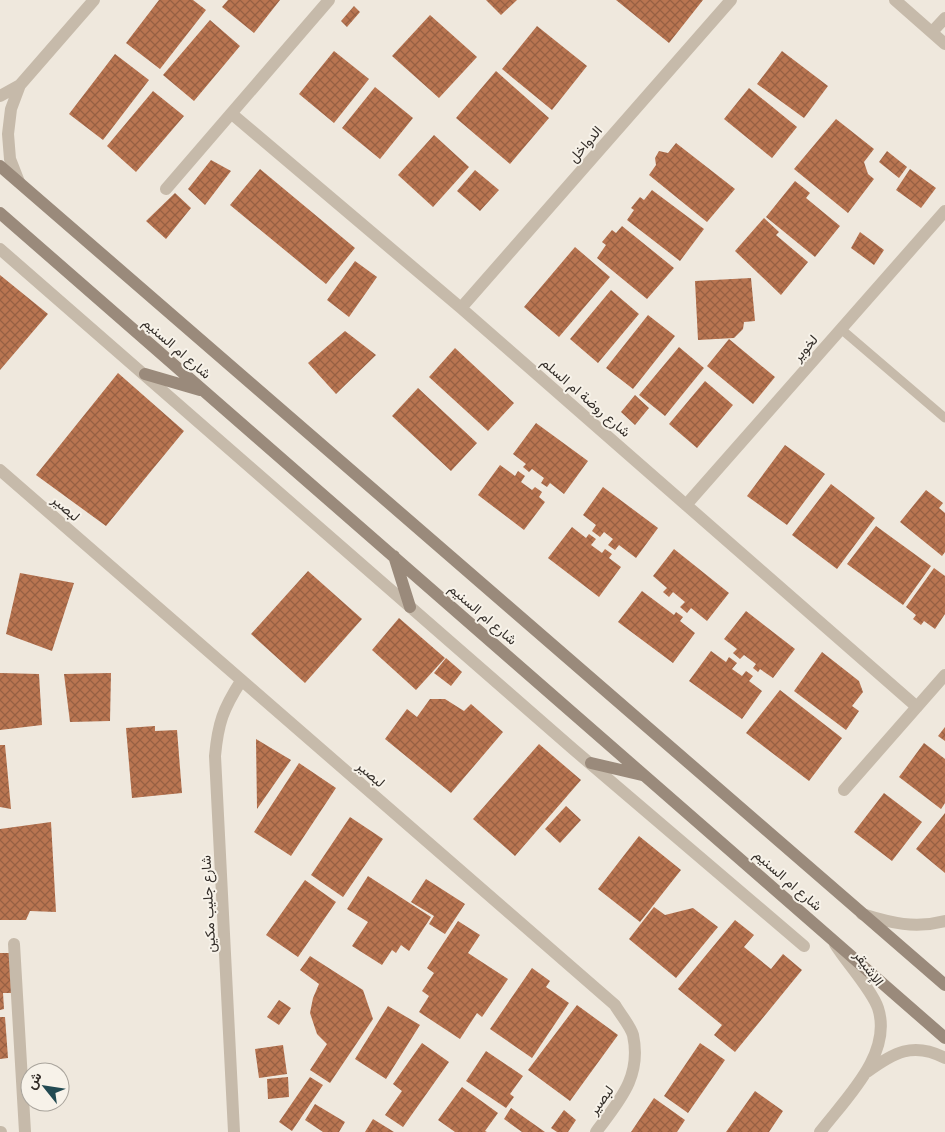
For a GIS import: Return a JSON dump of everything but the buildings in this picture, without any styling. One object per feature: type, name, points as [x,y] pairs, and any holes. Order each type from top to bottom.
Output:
[{"type":"main road","name":"شارع ام السنيم","points":[[0,166],[945,985]]},
{"type":"main road","name":"شارع ام السنيم","points":[[0,213],[945,1038]]},
{"type":"main road","points":[[145,374],[204,391]]},
{"type":"main road","points":[[394,556],[410,607]]},
{"type":"main road","points":[[591,763],[646,776]]},
{"type":"street","points":[[166,189],[329,0]]},
{"type":"street","name":"الدواخل","points":[[461,308],[731,0]]},
{"type":"street","points":[[896,0],[945,44]]},
{"type":"street","points":[[0,96],[20,85],[93,1]]},
{"type":"street","points":[[932,32],[945,18]]},
{"type":"street","points":[[19,182],[10,159],[8,134],[11,109],[20,85]]},
{"type":"street","name":"شارع روضة ام السلم","points":[[232,114],[461,308],[917,708]]},
{"type":"street","name":"لخوير","points":[[686,505],[945,211]]},
{"type":"street","points":[[0,249],[410,607],[804,946]]},
{"type":"street","name":"لبصير","points":[[0,470],[615,1005],[632,1033],[635,1065],[626,1092],[596,1132]]},
{"type":"street","points":[[844,790],[945,675]]},
{"type":"street","name":"شارع جليب مكين","points":[[234,1132],[215,756],[218,728],[228,702],[241,681]]},
{"type":"street","points":[[862,914],[891,923],[910,926],[928,926],[945,921]]},
{"type":"street","name":"الإشيقر","points":[[820,1132],[864,1074],[878,1046],[881,1026],[878,1007],[831,937]]},
{"type":"street","points":[[14,944],[25,1132]]},
{"type":"street","name":"الإشيقر","points":[[864,1074],[890,1056],[908,1050],[932,1050],[945,1058]]},
{"type":"lane","points":[[841,329],[945,418]]}]
